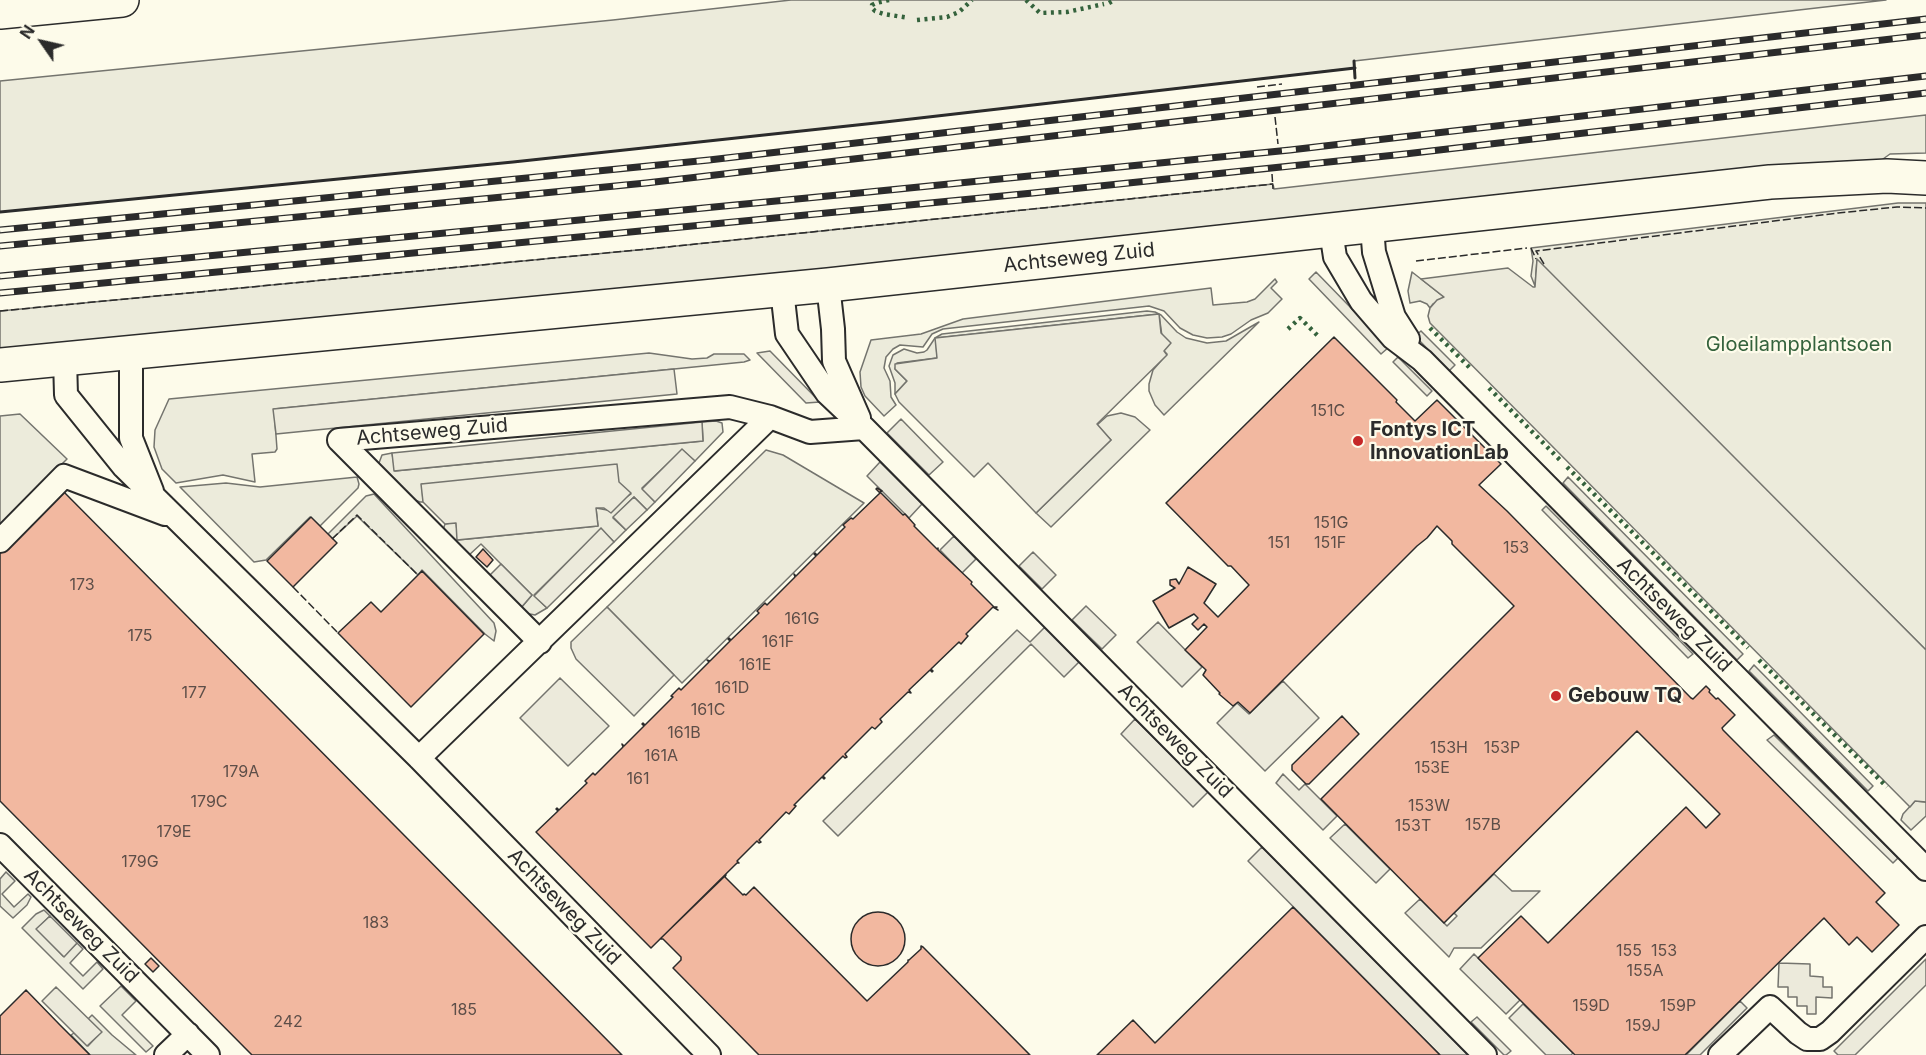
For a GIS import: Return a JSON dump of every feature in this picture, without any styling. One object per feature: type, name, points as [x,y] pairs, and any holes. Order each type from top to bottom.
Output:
[{"type":"street","points":[[0,12],[123,0]]},
{"type":"street","name":"Achtseweg Zuid","points":[[0,365],[782,290],[1770,182],[1887,176],[1926,178]]},
{"type":"street","name":"Achtseweg Zuid","points":[[1372,227],[1374,252],[1394,317],[1422,360]]},
{"type":"street","name":"Achtseweg Zuid","points":[[1330,231],[1335,257],[1361,301],[1394,338],[1422,360],[1926,869]]},
{"type":"street","name":"Achtseweg Zuid","points":[[828,285],[834,361],[864,428]]},
{"type":"street","name":"Achtseweg Zuid","points":[[782,290],[787,334],[827,393],[1485,1055]]},
{"type":"street","name":"Achtseweg Zuid","points":[[131,353],[131,438],[156,500]]},
{"type":"street","name":"Achtseweg Zuid","points":[[65,359],[66,395],[124,467],[172,517],[419,758],[709,1055]]},
{"type":"street","name":"Achtseweg Zuid","points":[[540,642],[339,440],[730,407],[770,417],[810,432],[864,428]]},
{"type":"street","points":[[419,758],[770,417]]},
{"type":"street","name":"Achtseweg Zuid","points":[[0,541],[64,476],[172,517]]},
{"type":"street","name":"Achtseweg Zuid","points":[[0,844],[208,1055]]},
{"type":"street","points":[[1720,1055],[1770,1007],[1807,1039],[1820,1039],[1830,1032],[1926,937]]},
{"type":"street","points":[[166,1055],[188,1034]]},
{"type":"green space","points":[[791,0],[1886,0],[1354,61],[1354,68],[885,122],[513,162],[0,212],[0,81]]},
{"type":"green space","points":[[1926,115],[1926,153],[1890,154],[1883,159],[1883,167],[0,354],[0,311],[648,249],[1273,184],[1274,189]]},
{"type":"green space","name":"Gloeilampplantsoen","points":[[1898,203],[1926,203],[1926,650],[1537,260],[1535,286],[1531,276],[1533,261],[1531,248]]},
{"type":"green space","points":[[1412,272],[1445,298],[1430,308],[1420,301],[1410,303],[1408,291]]},
{"type":"green space","points":[[1275,279],[1277,282],[1271,288],[1282,299],[1268,313],[1222,337],[1207,338],[1193,335],[1180,328],[1164,311],[1149,306],[943,329],[932,334],[923,347],[900,345],[886,357],[884,368],[890,381],[891,397],[896,405],[884,416],[865,396],[861,387],[860,372],[871,340],[921,334],[963,319],[1211,288],[1213,305],[1247,302],[1255,299]]},
{"type":"green space","points":[[1147,311],[1159,314],[936,338],[937,358],[897,363],[895,369],[907,381],[895,394],[895,383],[889,366],[893,355],[904,349],[917,353],[924,352],[935,338],[942,334]]},
{"type":"green space","points":[[1159,314],[1186,338],[1207,343],[1226,341],[1259,322],[1164,415],[1155,405],[1149,391],[1149,384],[1153,370],[1167,354],[1164,351]]},
{"type":"green space","points":[[649,353],[692,359],[707,358],[714,354],[744,354],[750,360],[274,409],[277,449],[275,452],[252,454],[255,482],[223,475],[176,483],[162,469],[154,447],[155,430],[169,399]]},
{"type":"green space","points":[[1121,413],[1135,417],[1150,430],[1051,527],[1036,513],[1111,440],[1097,425],[1107,416]]},
{"type":"green space","points":[[20,414],[67,459],[0,525],[0,416]]},
{"type":"green space","points":[[702,422],[722,423],[723,432],[695,461],[682,450],[642,488],[655,502],[647,510],[634,497],[613,518],[626,530],[614,542],[601,529],[534,595],[547,608],[535,615],[525,613],[520,609],[532,595],[481,544],[468,556],[443,530],[445,524],[456,522],[458,540],[598,526],[596,508],[607,510],[631,494],[422,484],[423,502],[420,502],[410,498],[381,468],[379,463],[382,455],[392,453],[395,471],[703,441]]},
{"type":"green space","points":[[766,450],[783,455],[864,503],[682,683],[607,607]]},
{"type":"green space","points":[[357,477],[358,488],[320,526],[310,517],[266,560],[254,562],[180,487],[226,483],[260,487]]},
{"type":"green space","points":[[374,494],[494,623],[496,631],[494,641],[422,570],[418,575],[357,516],[332,539],[328,534],[366,496]]},
{"type":"green space","points":[[1915,801],[1926,802],[1926,816],[1911,830],[1901,820],[1903,814]]},
{"type":"green space","points":[[6,872],[15,881],[2,894],[14,907],[28,894],[31,897],[27,905],[13,918],[0,906],[0,879]]},
{"type":"green space","points":[[44,910],[50,916],[37,929],[63,956],[77,943],[83,949],[70,963],[83,976],[97,962],[103,969],[83,989],[22,928],[36,914]]},
{"type":"green space","points":[[121,986],[136,1001],[122,1015],[153,1046],[146,1052],[100,1006]]},
{"type":"green space","points":[[92,1015],[136,1055],[90,1055],[71,1035],[74,1033],[88,1046],[101,1032],[88,1019]]},
{"type":"shaded area","points":[[1537,259],[1926,650],[1926,802],[1915,801],[1910,807],[1430,323],[1428,316],[1430,308],[1437,300],[1444,297],[1421,279],[1508,268],[1535,287]]},
{"type":"shaded area","points":[[1316,272],[1389,347],[1381,354],[1309,279]]},
{"type":"shaded area","points":[[1159,314],[1161,333],[1171,343],[1164,351],[1167,355],[1097,424],[1111,440],[1036,513],[988,463],[974,477],[899,402],[895,394],[907,381],[895,369],[895,364],[937,358],[935,338]]},
{"type":"shaded area","points":[[1421,331],[1455,365],[1449,371],[1415,336]]},
{"type":"shaded area","points":[[770,351],[820,402],[806,403],[757,353]]},
{"type":"shaded area","points":[[1398,357],[1432,391],[1427,396],[1393,362]]},
{"type":"shaded area","points":[[674,369],[677,394],[276,434],[273,409]]},
{"type":"shaded area","points":[[901,419],[943,462],[929,475],[887,433]]},
{"type":"shaded area","points":[[702,422],[703,441],[394,471],[392,453]]},
{"type":"shaded area","points":[[682,449],[695,461],[655,502],[642,489]]},
{"type":"shaded area","points":[[880,462],[922,504],[909,518],[867,476]]},
{"type":"shaded area","points":[[617,464],[619,482],[631,493],[611,513],[604,508],[596,508],[598,526],[457,540],[456,523],[445,524],[423,502],[421,484]]},
{"type":"shaded area","points":[[1568,477],[1743,654],[1737,660],[1563,483]]},
{"type":"shaded area","points":[[634,497],[647,510],[626,530],[613,517]]},
{"type":"shaded area","points":[[1546,506],[1693,654],[1688,658],[1542,510]]},
{"type":"shaded area","points":[[601,528],[614,542],[547,608],[534,596]]},
{"type":"shaded area","points":[[954,536],[976,559],[962,573],[940,550]]},
{"type":"shaded area","points":[[1033,552],[1056,575],[1042,589],[1019,566]]},
{"type":"shaded area","points":[[501,564],[532,595],[520,609],[488,577]]},
{"type":"shaded area","points":[[1086,606],[1116,635],[1102,649],[1072,620]]},
{"type":"shaded area","points":[[607,607],[674,675],[634,716],[576,659],[571,648],[571,642]]},
{"type":"shaded area","points":[[1158,622],[1202,667],[1182,687],[1137,642]]},
{"type":"shaded area","points":[[1045,627],[1079,662],[1064,677],[1031,644],[838,836],[823,821],[1017,630],[1030,642]]},
{"type":"shaded area","points":[[1754,665],[1873,786],[1868,791],[1749,671]]},
{"type":"shaded area","points":[[560,678],[609,726],[568,766],[520,718]]},
{"type":"shaded area","points":[[1283,681],[1319,718],[1265,771],[1217,723],[1237,703],[1249,714]]},
{"type":"shaded area","points":[[1135,719],[1208,792],[1193,807],[1121,734]]},
{"type":"shaded area","points":[[1774,735],[1898,858],[1893,863],[1767,740]]},
{"type":"shaded area","points":[[1283,774],[1299,790],[1305,784],[1337,816],[1323,830],[1276,783]]},
{"type":"shaded area","points":[[1345,824],[1390,869],[1376,883],[1330,838]]},
{"type":"shaded area","points":[[1262,847],[1468,1055],[1440,1055],[1248,861]]},
{"type":"shaded area","points":[[1494,874],[1512,891],[1540,891],[1481,948],[1454,948],[1449,957],[1405,913],[1420,899],[1447,926],[1457,916],[1454,913]]},
{"type":"shaded area","points":[[50,916],[77,943],[64,957],[36,929]]},
{"type":"shaded area","points":[[1474,954],[1520,1000],[1506,1014],[1460,969]]},
{"type":"shaded area","points":[[1926,959],[1926,985],[1855,1055],[1838,1055],[1834,1051]]},
{"type":"shaded area","points":[[1779,963],[1810,964],[1810,976],[1823,977],[1823,987],[1832,987],[1832,998],[1816,997],[1816,1014],[1807,1014],[1807,1006],[1797,1006],[1797,997],[1788,997],[1788,987],[1778,987]]},
{"type":"shaded area","points":[[56,987],[102,1032],[87,1046],[42,1001]]},
{"type":"shaded area","points":[[1740,1001],[1747,1008],[1700,1055],[1686,1055]]},
{"type":"shaded area","points":[[1523,1004],[1573,1053],[1571,1055],[1546,1055],[1509,1018]]},
{"type":"shaded area","points":[[1477,1017],[1511,1051],[1504,1055],[1471,1022]]},
{"type":"building","name":"Gebouw TQ","points":[[1334,337],[1415,421],[1437,400],[1501,464],[1479,485],[1691,698],[1693,699],[1706,686],[1716,699],[1718,698],[1735,715],[1722,728],[1723,730],[1885,893],[1876,902],[1899,925],[1872,952],[1857,937],[1849,945],[1824,918],[1685,1055],[1575,1055],[1478,958],[1521,916],[1548,943],[1686,807],[1706,828],[1720,814],[1637,731],[1444,923],[1321,799],[1514,606],[1437,526],[1250,713],[1238,702],[1233,706],[1219,694],[1203,675],[1206,670],[1185,650],[1207,627],[1204,624],[1198,630],[1192,624],[1198,618],[1194,614],[1169,628],[1153,601],[1175,588],[1170,585],[1170,580],[1176,579],[1179,584],[1188,567],[1216,584],[1204,603],[1218,617],[1249,585],[1166,503]]},
{"type":"building","points":[[60,488],[622,1055],[252,1055],[0,801],[0,548]]},
{"type":"building","points":[[877,488],[998,610],[993,607],[966,634],[968,636],[961,644],[959,642],[931,669],[932,672],[930,670],[909,690],[911,693],[908,692],[880,719],[882,722],[875,729],[872,727],[845,754],[847,757],[843,756],[823,776],[824,779],[822,777],[794,805],[796,806],[789,814],[786,812],[759,840],[761,842],[757,841],[737,861],[739,863],[651,948],[536,832],[558,811],[557,808],[559,810],[587,783],[585,781],[593,773],[595,775],[623,747],[622,744],[624,746],[644,726],[643,723],[645,725],[679,688],[681,690],[709,662],[707,660],[710,661],[730,641],[729,638],[731,640],[759,613],[757,611],[765,603],[767,605],[795,577],[794,574],[796,576],[816,556],[815,553],[817,555],[845,527],[843,525],[851,518],[853,519],[880,493]]},
{"type":"building","points":[[311,517],[337,543],[293,587],[267,561]]},
{"type":"building","points":[[483,549],[493,560],[487,567],[476,557]]},
{"type":"building","points":[[422,571],[484,634],[411,707],[338,633],[371,602],[381,612]]},
{"type":"building","points":[[1342,716],[1359,734],[1309,784],[1306,784],[1292,770],[1292,765]]},
{"type":"building","points":[[726,875],[725,877],[743,895],[754,887],[867,1001],[921,949],[921,946],[923,947],[1030,1055],[759,1055],[673,968],[681,957],[663,939],[660,939]]},
{"type":"building","points":[[1293,907],[1440,1055],[1097,1055],[1133,1020],[1155,1043]]},
{"type":"building","points":[[878,912],[888,914],[897,920],[903,929],[905,939],[903,949],[897,958],[888,964],[878,966],[868,964],[859,958],[853,949],[851,939],[853,929],[859,920],[868,914]]},
{"type":"building","points":[[151,958],[159,966],[153,972],[145,964]]},
{"type":"building","points":[[26,990],[90,1055],[0,1055],[0,1016]]},
{"type":"railway","points":[[0,230],[709,160],[1926,19]]},
{"type":"railway","points":[[0,246],[646,183],[1926,35]]},
{"type":"railway","points":[[0,276],[1290,150],[1926,76]]},
{"type":"railway","points":[[0,293],[1033,193],[1405,154],[1926,93]]},
{"type":"hedge","points":[[889,0],[876,3],[872,5],[872,8],[884,14],[909,18]]},
{"type":"hedge","points":[[917,20],[947,17],[959,12],[972,0]]},
{"type":"hedge","points":[[1026,0],[1040,13],[1067,12],[1104,4]]},
{"type":"hedge","points":[[1109,3],[1114,0]]},
{"type":"hedge","points":[[1288,329],[1300,318],[1318,336]]},
{"type":"hedge","points":[[1430,328],[1471,369]]},
{"type":"hedge","points":[[1489,388],[1560,460]]},
{"type":"hedge","points":[[1567,467],[1748,648]]},
{"type":"hedge","points":[[1759,660],[1887,787]]},
{"type":"fence","points":[[1257,87],[1282,84]]},
{"type":"fence","points":[[1275,117],[1278,144]]},
{"type":"fence","points":[[1272,174],[1273,189]]},
{"type":"fence","points":[[0,311],[648,249],[1273,184]]},
{"type":"fence","points":[[1544,264],[1536,251],[1838,213],[1897,207],[1926,208]]},
{"type":"fence","points":[[1416,261],[1527,248]]},
{"type":"fence","points":[[1531,248],[1536,259]]},
{"type":"fence","points":[[332,539],[357,515],[418,575]]},
{"type":"fence","points":[[293,587],[338,633]]},
{"type":"wall","points":[[1354,61],[1355,78]]},
{"type":"wall","points":[[0,212],[513,162],[1355,68]]},
{"type":"place","name":"Fontys ICT InnovationLab","points":[[1358,441]]},
{"type":"place","name":"Gebouw TQ","points":[[1556,696]]}]
